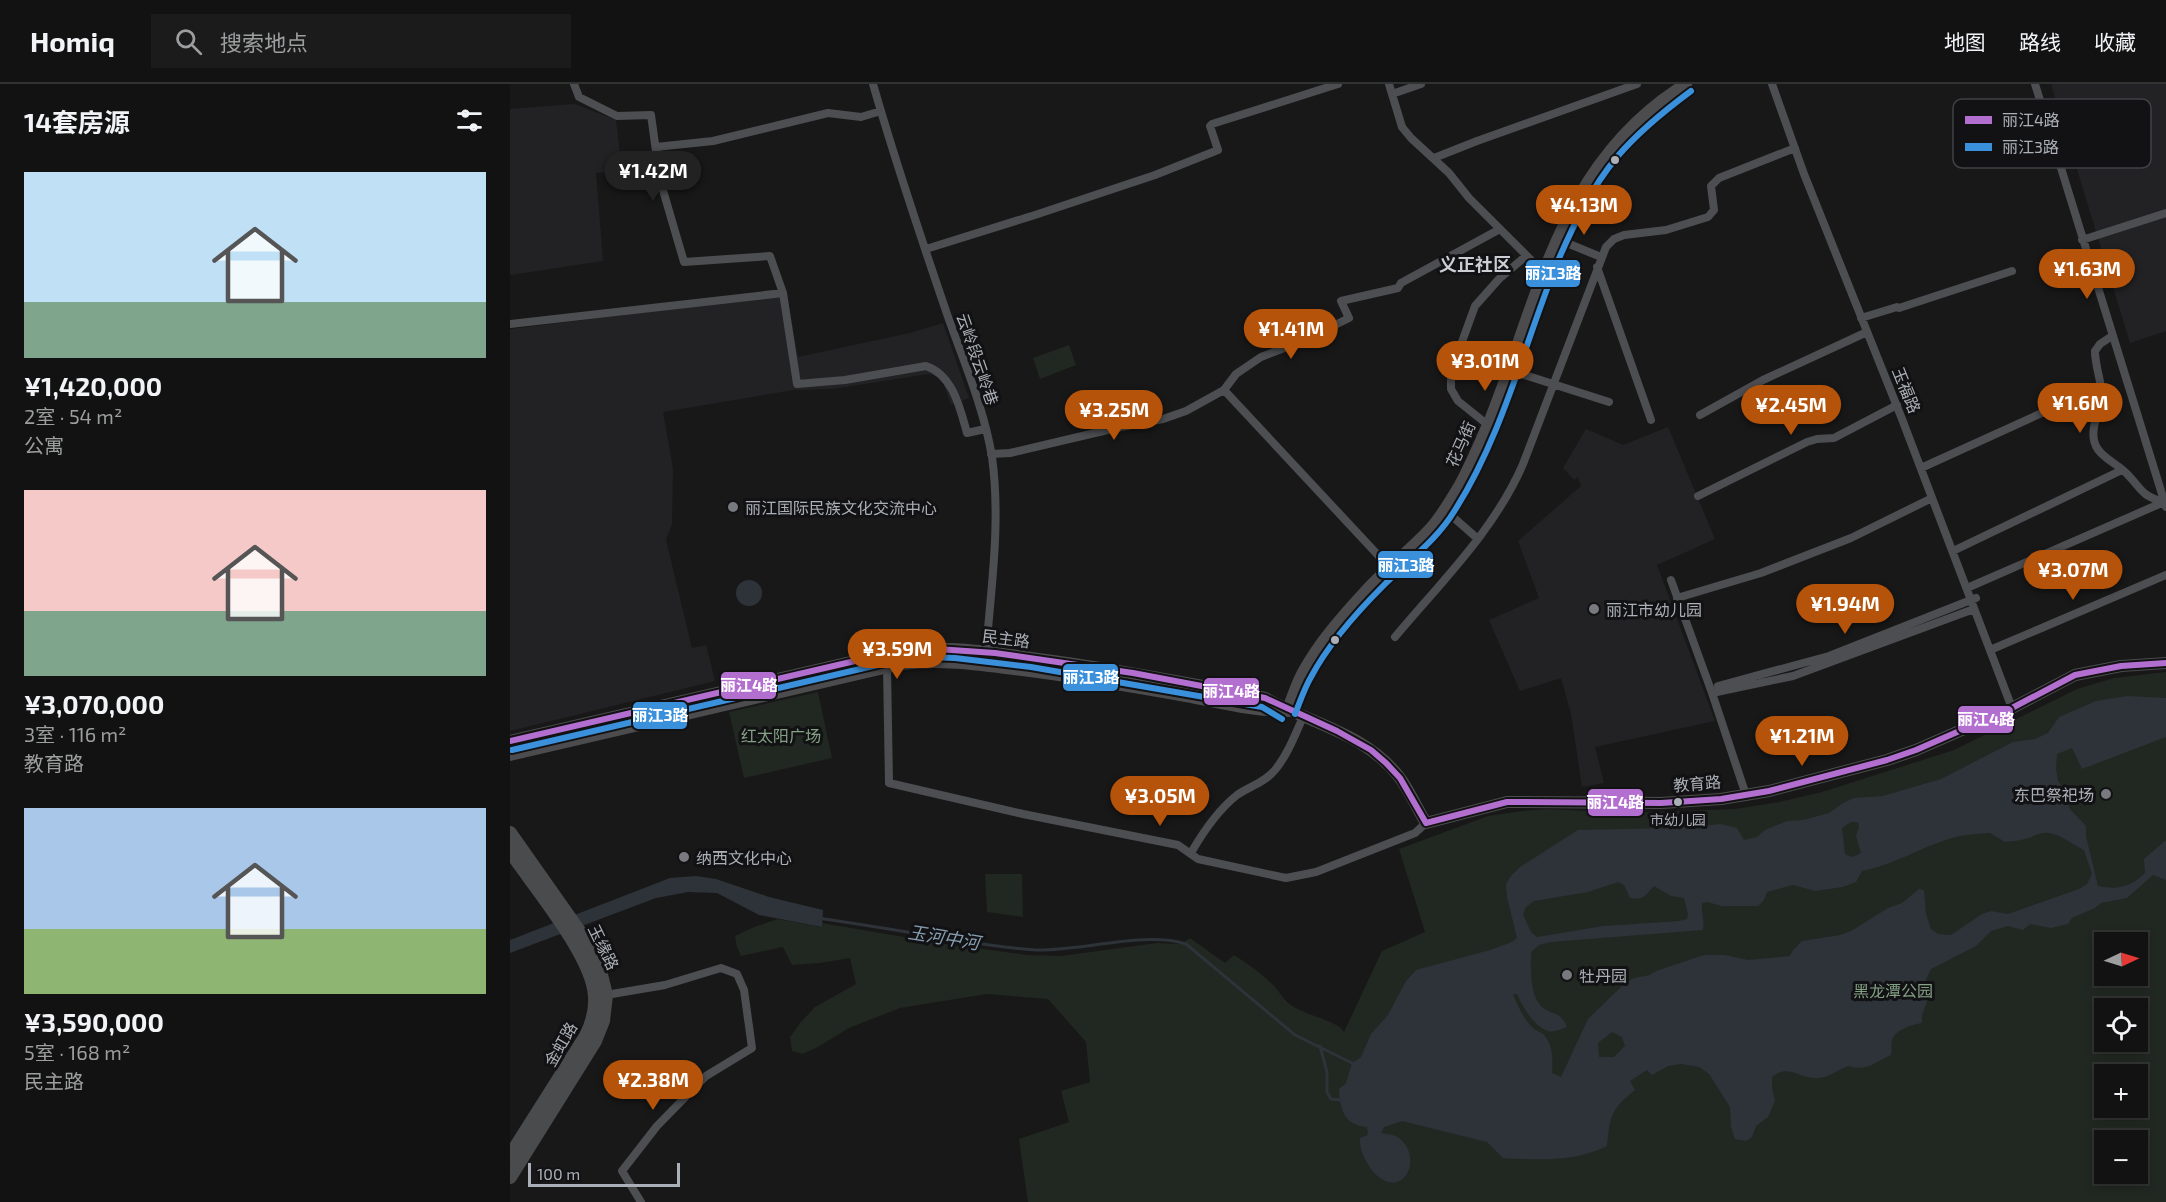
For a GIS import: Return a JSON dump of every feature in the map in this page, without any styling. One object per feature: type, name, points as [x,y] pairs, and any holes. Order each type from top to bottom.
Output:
[{"type":"main road","name":"花马街","points":[[1287,711],[1305,669],[1318,650],[1364,593],[1432,526],[1445,510],[1468,469],[1488,425],[1557,239],[1576,198],[1603,158],[1629,129],[1686,84]]},
{"type":"main road","name":"民主路","points":[[510,741],[898,651],[942,648],[1094,667],[1265,698],[1287,711],[1349,736],[1379,757],[1401,780],[1426,823]]},
{"type":"main road","name":"民主路","points":[[510,755],[915,662],[955,662],[1092,680],[1262,711],[1287,711]]},
{"type":"main road","name":"教育路","points":[[1426,823],[1507,802],[1661,803],[1746,795],[1791,786],[1887,760],[1940,741],[2012,708],[2075,675],[2121,666],[2166,663]]},
{"type":"main road","points":[[510,832],[543,888]]},
{"type":"main road","name":"金虹路","points":[[510,851],[543,888],[588,956],[595,996],[590,1028],[510,1156]]},
{"type":"main road","name":"玉缘路","points":[[510,1177],[595,1041],[603,1021],[606,995],[588,956]]},
{"type":"street","points":[[574,84],[579,97],[617,116],[651,115],[660,180],[684,262],[770,256],[783,293],[797,384],[845,380],[926,366],[937,370],[946,380],[967,433],[986,429]]},
{"type":"street","name":"云岭段云岭巷","points":[[873,84],[986,429],[991,454],[995,495],[994,551],[986,652]]},
{"type":"street","points":[[926,249],[1188,163],[1218,150],[1210,126],[1212,124],[1338,84]]},
{"type":"street","points":[[1389,84],[1402,127],[1411,138],[1434,158],[1544,273]]},
{"type":"street","points":[[1392,94],[1421,84]]},
{"type":"street","points":[[1434,158],[1636,84]]},
{"type":"street","name":"玉福路","points":[[1772,84],[2012,708]]},
{"type":"street","points":[[2035,84],[2040,99]]},
{"type":"street","points":[[656,147],[713,141],[828,113],[861,117],[881,111]]},
{"type":"street","points":[[1395,637],[1478,539],[1500,508],[1516,479],[1597,267],[1609,243],[1624,235],[1666,230],[1708,217],[1714,210],[1711,186],[1719,178],[1795,148]]},
{"type":"street","points":[[2060,168],[2165,505]]},
{"type":"street","points":[[2082,240],[2166,213]]},
{"type":"street","points":[[991,454],[1010,453],[1107,429],[1163,419],[1186,411],[1224,390],[1236,374],[1261,357],[1305,340],[1349,318],[1341,301],[1398,288],[1401,283],[1500,229]]},
{"type":"street","points":[[1557,239],[1601,257]]},
{"type":"street","points":[[1488,425],[1458,401],[1451,389],[1451,372],[1475,306],[1499,279],[1526,256]]},
{"type":"street","points":[[1597,267],[1651,420]]},
{"type":"street","points":[[1861,318],[2012,271]]},
{"type":"street","points":[[510,324],[783,293]]},
{"type":"street","points":[[1700,415],[1764,380],[1867,332]]},
{"type":"street","points":[[2112,336],[2100,344],[2095,351],[2102,402],[2094,426],[2096,445],[2105,459],[2122,470],[2142,493],[2165,505]]},
{"type":"street","points":[[1509,370],[1609,402]]},
{"type":"street","points":[[1921,468],[2101,386]]},
{"type":"street","points":[[1224,390],[1390,568]]},
{"type":"street","points":[[1698,496],[1808,442],[1834,438],[1897,405]]},
{"type":"street","points":[[1953,551],[2122,470]]},
{"type":"street","points":[[1677,598],[1761,573],[1851,538],[1932,498]]},
{"type":"street","points":[[1967,588],[2165,505]]},
{"type":"street","points":[[1445,510],[1478,539]]},
{"type":"street","points":[[1990,650],[2166,575]]},
{"type":"street","points":[[1671,580],[1715,690],[1746,795]]},
{"type":"street","points":[[1715,690],[1829,656],[1976,598]]},
{"type":"street","points":[[1715,690],[1793,676],[1974,609]]},
{"type":"street","points":[[887,667],[889,783],[1023,814],[1178,845],[1198,859],[1276,878],[1296,878],[1316,872],[1415,833],[1426,823]]},
{"type":"street","points":[[1191,853],[1204,831],[1229,802],[1239,794],[1263,782],[1275,770],[1286,755],[1303,717]]},
{"type":"street","points":[[606,995],[664,985],[721,968],[736,975],[744,990],[752,1048],[706,1076],[657,1126],[622,1172],[641,1202]]},
{"type":"shaded area","points":[[2051,84],[2166,84],[2166,331],[2130,343],[2077,168],[2151,168],[2151,99],[2056,99]]},
{"type":"shaded area","points":[[575,104],[616,120],[622,171],[596,173],[603,261],[510,275],[510,109]]},
{"type":"shaded area","points":[[787,295],[798,357],[910,333],[943,323],[969,398],[951,405],[941,377],[928,374],[833,389],[793,390],[663,412],[673,468],[672,524],[666,540],[692,648],[706,645],[715,681],[510,731],[510,329]]},
{"type":"shaded area","name":"丽江市幼儿园","points":[[1668,427],[1715,539],[1657,565],[1715,721],[1595,747],[1604,783],[1582,787],[1571,714],[1561,678],[1520,691],[1489,620],[1539,598],[1518,541],[1581,486],[1578,477],[1574,480],[1563,468],[1586,429],[1623,445]]},
{"type":"shaded area","points":[[749,580],[758,584],[762,593],[758,602],[749,606],[740,602],[736,593],[740,584]]},
{"type":"shaded area","points":[[2127,696],[2166,698],[2166,737],[2082,769],[2072,748],[2057,754],[2056,769],[2058,781],[2067,793],[2069,808],[2086,826],[2086,836],[2098,886],[2112,888],[2135,882],[2145,873],[2144,859],[2166,840],[2166,880],[2153,875],[2127,898],[2101,903],[2072,918],[2068,924],[2051,928],[2030,924],[2023,930],[2008,926],[1991,931],[1976,946],[1931,969],[1926,980],[1929,996],[1922,1015],[1922,1023],[1909,1026],[1894,1036],[1891,1055],[1866,1067],[1848,1066],[1821,1078],[1811,1078],[1789,1071],[1783,1071],[1772,1077],[1775,1101],[1768,1117],[1756,1126],[1752,1137],[1746,1141],[1735,1139],[1731,1127],[1730,1107],[1709,1074],[1699,1067],[1681,1064],[1668,1066],[1652,1075],[1647,1070],[1630,1081],[1635,1090],[1616,1108],[1613,1114],[1607,1146],[1595,1151],[1556,1159],[1503,1158],[1487,1142],[1402,1121],[1384,1127],[1381,1133],[1399,1138],[1406,1146],[1410,1156],[1407,1174],[1402,1180],[1385,1181],[1368,1165],[1360,1143],[1360,1138],[1368,1135],[1367,1127],[1359,1126],[1348,1120],[1341,1104],[1339,1089],[1346,1083],[1352,1063],[1361,1057],[1371,1034],[1388,1015],[1406,981],[1416,970],[1490,950],[1517,938],[1507,897],[1506,885],[1510,877],[1520,867],[1578,830],[1675,828],[1721,824],[1737,828],[1744,840],[1757,837],[1765,830],[1787,821],[1803,820],[1829,813],[1854,798],[1883,796],[1941,779],[2013,742],[2035,739],[2048,733],[2059,717],[2096,701]],"holes":[[[1851,822],[1858,822],[1856,836],[1861,853],[1852,857],[1845,854],[1842,828]],[[1990,833],[2005,842],[2045,833],[2057,835],[2084,850],[2092,874],[2087,884],[2079,889],[2008,914],[1991,911],[1982,914],[1951,935],[1938,934],[1931,929],[1926,914],[1924,890],[1919,889],[1902,903],[1888,908],[1851,931],[1802,941],[1790,956],[1748,960],[1725,955],[1704,955],[1650,975],[1634,978],[1624,984],[1588,1019],[1561,1077],[1552,1073],[1552,1054],[1548,1040],[1526,1020],[1513,994],[1517,994],[1533,1021],[1543,1029],[1558,1031],[1567,1027],[1562,1018],[1542,1007],[1533,988],[1531,952],[1539,945],[1551,942],[1703,930],[1702,903],[1722,906],[1758,906],[1764,900],[1767,892],[1793,885],[1815,891],[1843,887],[1856,882],[1862,871],[1885,865],[1929,846],[1966,835]],[[1618,882],[1624,885],[1630,898],[1638,899],[1654,886],[1671,896],[1684,898],[1687,919],[1603,926],[1537,937],[1531,932],[1523,914],[1526,907],[1534,901],[1588,892]],[[1612,1032],[1622,1037],[1625,1046],[1614,1057],[1599,1057],[1598,1043]]]},
{"type":"shaded area","points":[[696,876],[716,879],[769,897],[823,910],[822,927],[759,915],[717,893],[688,892],[656,898],[510,953],[510,940],[670,878]]},
{"type":"green space","points":[[1069,345],[1076,365],[1040,379],[1033,358]]},
{"type":"green space","name":"黑龙潭公园","points":[[2166,672],[2166,1202],[1028,1202],[1019,1139],[1069,1122],[1061,1091],[1090,1082],[1086,1042],[1048,999],[987,994],[900,1008],[849,1028],[802,1054],[792,1051],[790,1037],[815,1007],[856,984],[850,958],[792,965],[783,947],[741,956],[737,947],[735,936],[778,919],[821,927],[822,923],[939,943],[1028,955],[1061,956],[1157,943],[1181,944],[1190,938],[1225,963],[1234,955],[1263,976],[1291,1005],[1341,1028],[1344,1032],[1382,951],[1425,932],[1399,849],[1488,816],[1522,811],[1548,809],[1628,813],[1735,809],[1822,792],[1954,750],[2077,689],[2114,678]]},
{"type":"green space","name":"红太阳广场","points":[[818,692],[832,758],[744,778],[729,712]]},
{"type":"green space","points":[[985,874],[1022,874],[1023,917],[987,912]]},
{"type":"waterway","name":"玉河中河","points":[[818,918],[973,943],[1036,950],[1133,940],[1186,944],[1295,1035],[1352,1063]]},
{"type":"waterway","points":[[1320,1046],[1327,1072],[1327,1092],[1331,1099],[1340,1100]]},
{"type":"transit line","name":"丽江3路","points":[[1295,714],[1318,664],[1335,640],[1374,595],[1440,531],[1472,481],[1500,420],[1557,263],[1576,221],[1599,181],[1634,139],[1691,91]]},
{"type":"transit line","name":"丽江4路","points":[[510,741],[898,651],[937,649],[995,653],[1133,673],[1265,698],[1337,731],[1371,750],[1400,778],[1426,823]]},
{"type":"transit line","name":"丽江3路","points":[[512,750],[899,660],[929,657],[1031,667],[1262,707],[1282,719]]},
{"type":"transit line","name":"丽江4路","points":[[1426,823],[1507,802],[1661,803],[1721,799],[1769,791],[1887,760],[1916,750],[2012,708],[2075,675],[2121,666],[2166,663]]},
{"type":"place","name":"丽江国际民族文化交流中心","points":[[733,507]]},
{"type":"place","name":"丽江市幼儿园","points":[[1594,609]]},
{"type":"place","name":"东巴祭祀场","points":[[2106,794]]},
{"type":"place","name":"市幼儿园","points":[[1678,802]]},
{"type":"place","name":"纳西文化中心","points":[[684,857]]},
{"type":"place","name":"牡丹园","points":[[1567,975]]},
{"type":"district","name":"义正社区","points":[[1475,264]]}]
